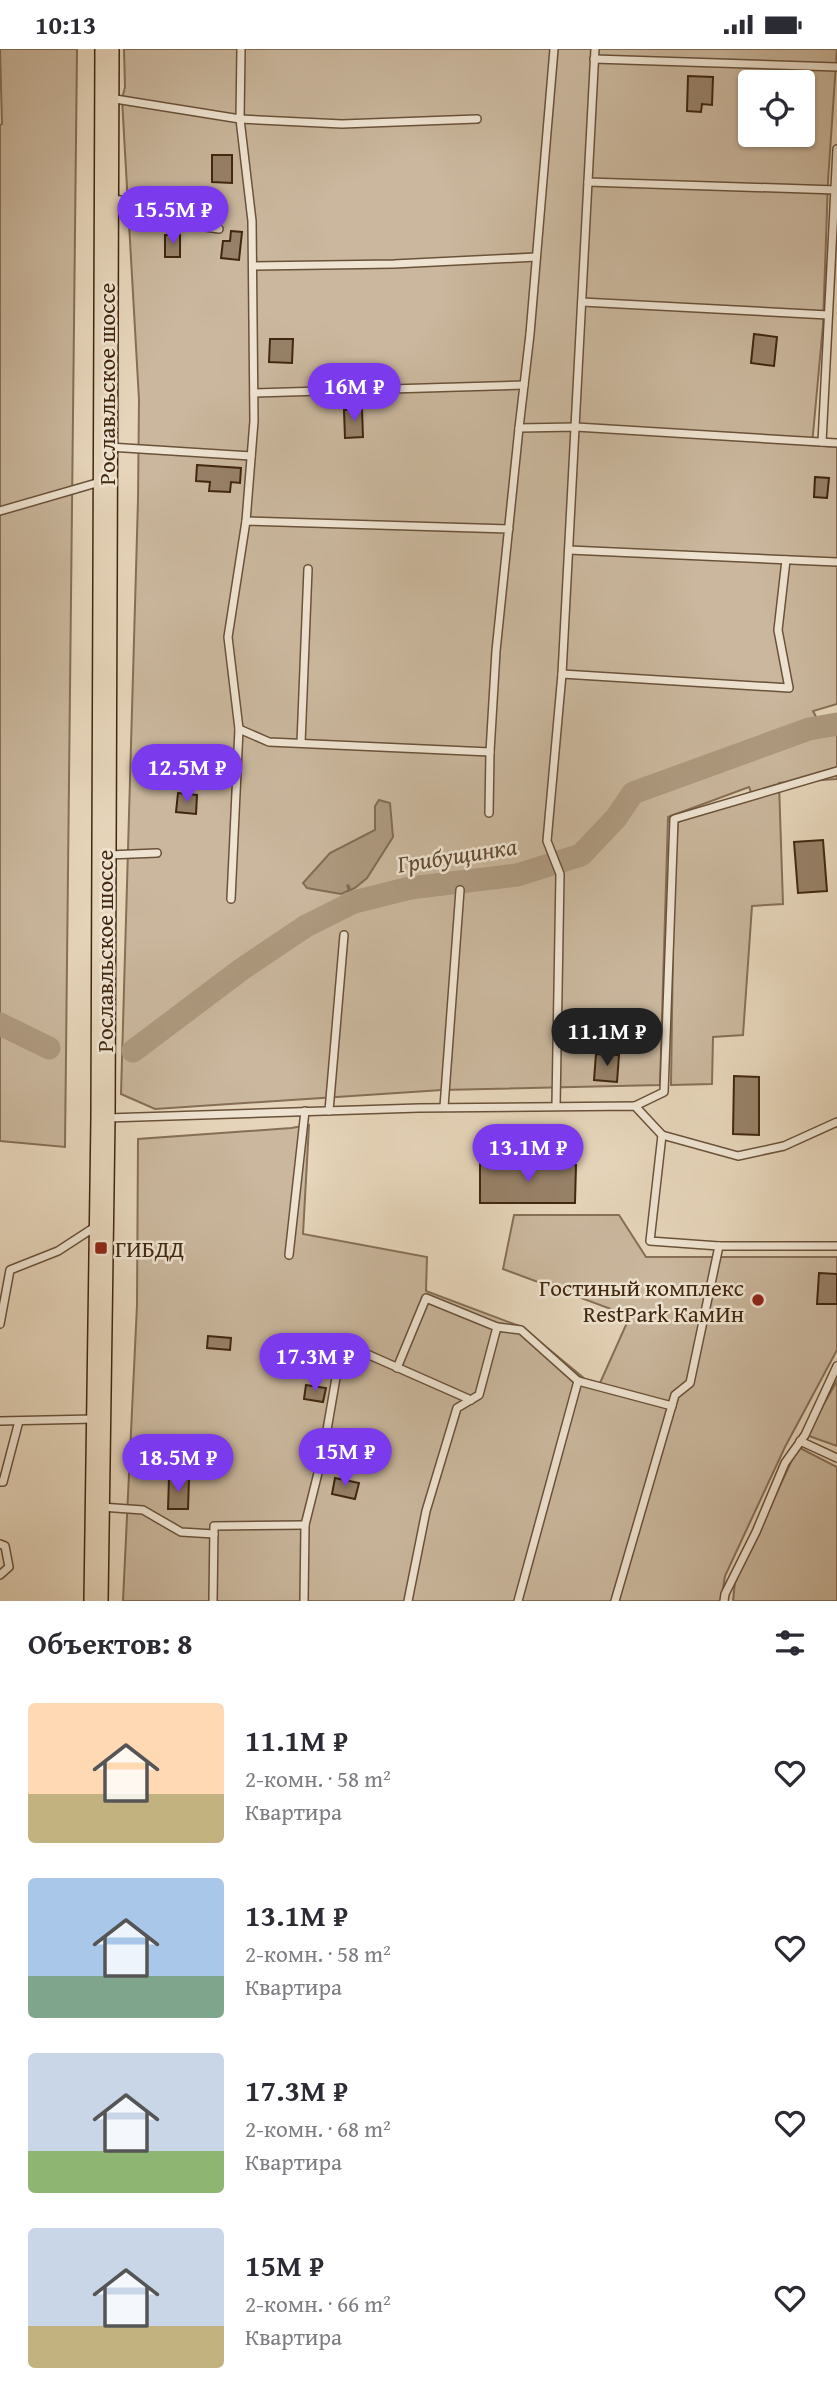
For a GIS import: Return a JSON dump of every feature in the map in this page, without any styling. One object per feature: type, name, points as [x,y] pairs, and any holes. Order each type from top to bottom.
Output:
[{"type":"main road","name":"Рославльское шоссе","points":[[96,1601],[103,1118],[107,49]]},
{"type":"lane","points":[[231,899],[239,729],[228,637],[246,521],[254,393],[253,221],[240,119],[241,49]]},
{"type":"lane","points":[[489,813],[496,650],[524,385],[554,49]]},
{"type":"lane","points":[[556,1107],[560,874],[547,841],[562,674],[595,49]]},
{"type":"lane","points":[[594,59],[837,67]]},
{"type":"lane","points":[[107,97],[240,119],[342,124],[477,119]]},
{"type":"lane","points":[[821,442],[837,149]]},
{"type":"lane","points":[[588,182],[836,190]]},
{"type":"lane","points":[[106,198],[139,202],[191,225],[219,229]]},
{"type":"lane","points":[[253,266],[394,264],[536,257]]},
{"type":"lane","points":[[582,302],[828,315]]},
{"type":"lane","points":[[254,393],[524,385]]},
{"type":"lane","points":[[519,428],[576,427],[837,443]]},
{"type":"lane","points":[[106,447],[251,456]]},
{"type":"lane","points":[[0,511],[105,481]]},
{"type":"lane","points":[[246,521],[509,529]]},
{"type":"lane","points":[[569,550],[837,562]]},
{"type":"lane","points":[[562,674],[789,688],[778,631],[786,560]]},
{"type":"lane","points":[[301,743],[308,569]]},
{"type":"lane","points":[[239,729],[269,742],[491,752]]},
{"type":"lane","points":[[103,1118],[444,1107],[635,1106],[664,1092],[674,819],[837,771]]},
{"type":"lane","points":[[104,855],[157,853]]},
{"type":"lane","points":[[444,1107],[460,890]]},
{"type":"lane","points":[[329,1111],[344,935]]},
{"type":"lane","points":[[635,1106],[662,1135],[738,1156],[784,1146],[837,1122]]},
{"type":"lane","points":[[289,1255],[305,1111]]},
{"type":"lane","points":[[662,1135],[650,1241],[719,1246],[837,1246]]},
{"type":"lane","points":[[0,1324],[10,1270],[58,1251],[102,1223]]},
{"type":"lane","points":[[615,1601],[675,1395],[690,1383],[719,1246]]},
{"type":"lane","points":[[397,1368],[426,1298],[497,1327],[521,1330],[578,1381],[672,1406]]},
{"type":"lane","points":[[408,1601],[426,1511],[457,1408],[479,1395],[497,1327]]},
{"type":"lane","points":[[304,1601],[305,1525],[323,1453],[342,1343],[471,1400]]},
{"type":"lane","points":[[724,1601],[785,1463],[800,1441],[837,1366]]},
{"type":"lane","points":[[518,1601],[578,1381]]},
{"type":"lane","points":[[0,1421],[99,1419]]},
{"type":"lane","points":[[0,1482],[4,1482],[19,1421]]},
{"type":"lane","points":[[800,1441],[837,1458]]},
{"type":"lane","points":[[97,1507],[144,1510],[181,1531],[214,1534]]},
{"type":"lane","points":[[214,1601],[214,1526],[305,1525]]},
{"type":"lane","points":[[0,1544],[5,1546],[9,1567],[0,1575]]},
{"type":"shaded area","points":[[0,49],[77,49],[65,1147],[0,1141]]},
{"type":"shaded area","points":[[124,49],[837,49],[828,181],[823,325],[812,445],[837,447],[837,704],[813,711],[824,732],[837,731],[837,779],[779,783],[783,904],[752,906],[743,1035],[713,1037],[712,1084],[671,1085],[674,874],[678,822],[751,792],[749,787],[668,817],[660,1085],[442,1090],[155,1109],[121,1094],[139,400],[122,99],[125,87]]},
{"type":"shaded area","points":[[379,800],[390,803],[393,837],[367,878],[355,888],[341,894],[307,888],[303,883],[330,853],[375,830],[375,806]]},
{"type":"shaded area","points":[[309,1125],[303,1234],[427,1257],[426,1291],[522,1327],[585,1379],[600,1383],[630,1316],[503,1269],[514,1215],[619,1215],[646,1257],[837,1257],[837,1350],[785,1447],[725,1576],[721,1601],[123,1601],[137,1305],[138,1139]]},
{"type":"shaded area","points":[[837,1381],[837,1446],[806,1435]]},
{"type":"shaded area","points":[[798,1447],[837,1467],[837,1601],[733,1601],[735,1582]]},
{"type":"building","points":[[688,76],[713,77],[712,105],[702,104],[701,112],[687,111]]},
{"type":"building","points":[[212,155],[232,155],[232,183],[212,182]]},
{"type":"building","points":[[231,231],[242,232],[239,260],[221,258],[223,241],[230,241]]},
{"type":"building","points":[[165,235],[180,235],[180,257],[165,257]]},
{"type":"building","points":[[754,334],[777,337],[774,366],[751,363]]},
{"type":"building","points":[[270,339],[293,339],[292,363],[269,362]]},
{"type":"building","points":[[362,409],[363,437],[345,438],[344,410]]},
{"type":"building","points":[[197,465],[241,468],[240,483],[231,482],[230,492],[209,491],[210,482],[196,481]]},
{"type":"building","points":[[815,477],[829,478],[827,498],[814,497]]},
{"type":"building","points":[[178,793],[197,795],[196,814],[176,812]]},
{"type":"building","points":[[823,840],[827,891],[798,893],[794,842]]},
{"type":"building","points":[[596,1054],[619,1055],[617,1082],[594,1080]]},
{"type":"building","points":[[734,1076],[759,1077],[759,1135],[733,1134]]},
{"type":"building","points":[[480,1164],[576,1165],[575,1203],[480,1203]]},
{"type":"building","points":[[819,1273],[837,1274],[837,1304],[817,1304]]},
{"type":"building","points":[[208,1336],[231,1338],[230,1350],[207,1348]]},
{"type":"building","points":[[306,1385],[326,1388],[323,1402],[304,1399]]},
{"type":"building","points":[[169,1478],[189,1478],[188,1509],[168,1509]]},
{"type":"building","points":[[335,1478],[359,1483],[355,1499],[332,1494]]},
{"type":"waterway","name":"Грибущинка","points":[[133,1051],[242,969],[306,926],[354,902],[410,888],[517,875],[581,855],[616,818],[633,793],[809,729],[837,724]]},
{"type":"waterway","points":[[348,886],[354,902]]},
{"type":"waterway","name":"Грибущинка","points":[[0,1024],[49,1048]]},
{"type":"place","name":"ГИБДД","points":[[101,1248]]},
{"type":"place","name":"Гостиный комплекс RestPark КамИн","points":[[758,1300]]}]
